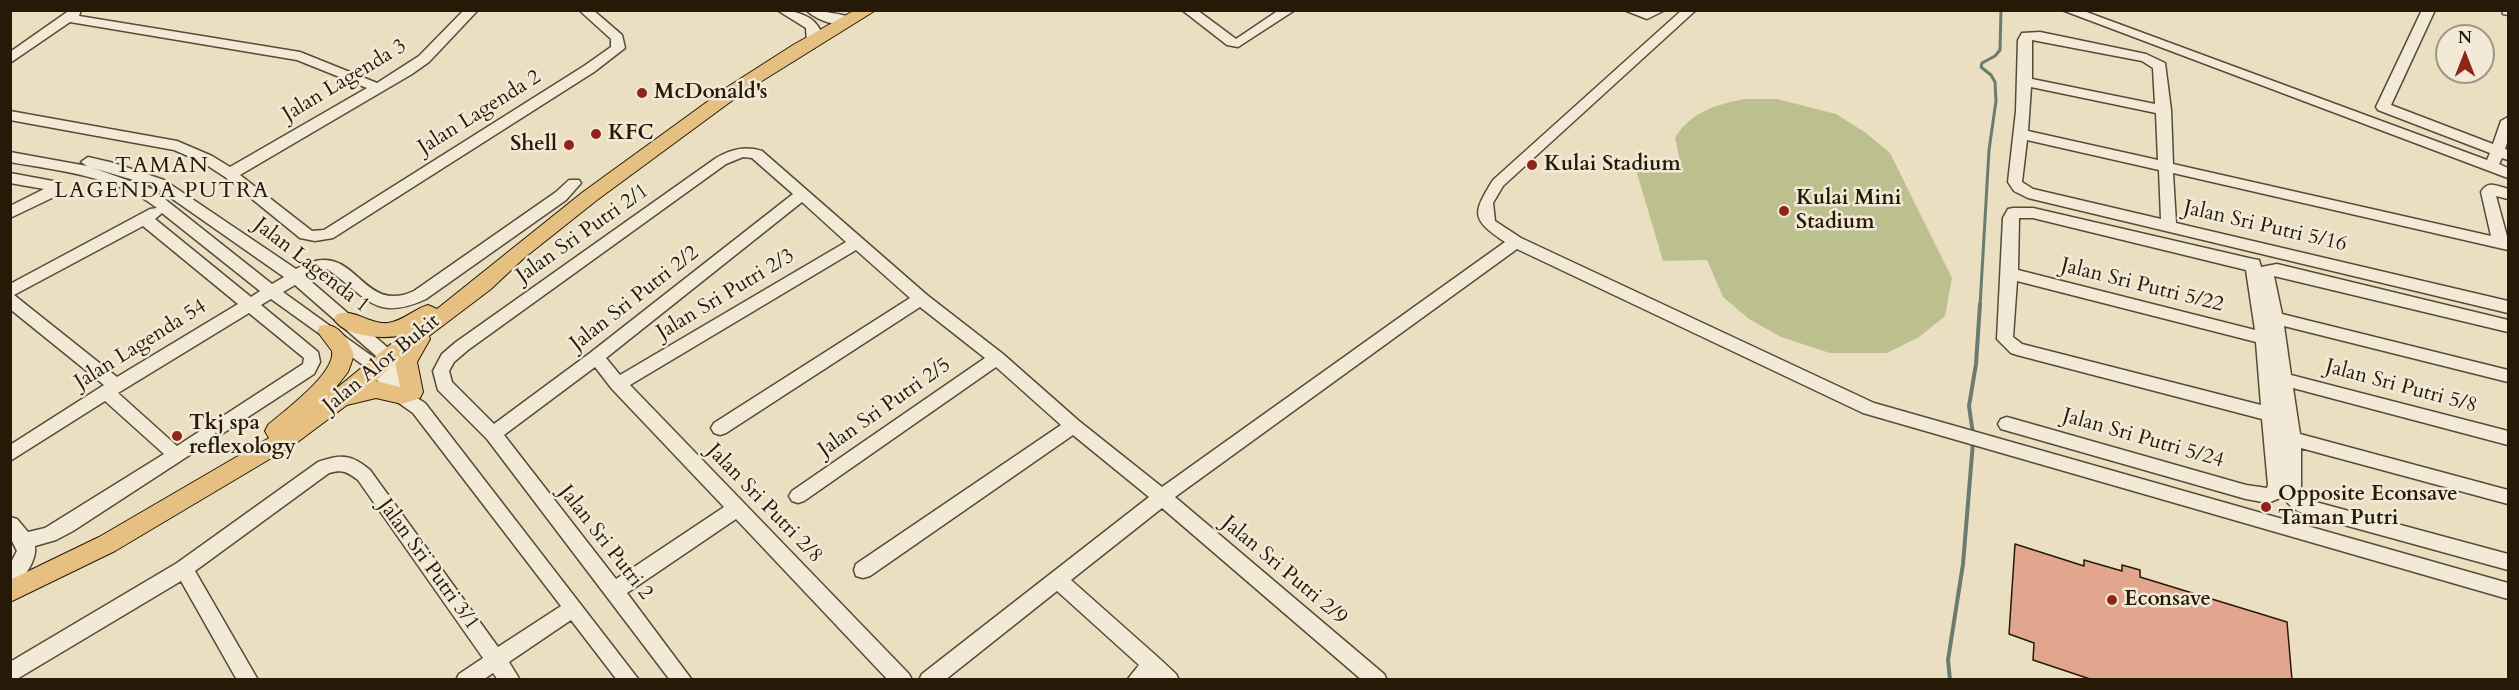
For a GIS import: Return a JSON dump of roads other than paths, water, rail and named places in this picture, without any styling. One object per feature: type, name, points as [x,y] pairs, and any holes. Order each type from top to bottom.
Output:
[{"type":"main road","name":"Jalan Alor Bukit","points":[[239,464],[276,431],[378,360],[449,304],[484,284],[517,253],[735,90],[812,41],[868,10]]},
{"type":"main road","points":[[276,431],[330,381],[339,369],[343,359],[336,325],[371,330],[395,330],[449,304]]},
{"type":"main road","points":[[323,413],[358,393],[375,388],[388,390],[411,399],[406,362],[423,335],[449,304]]},
{"type":"main road","name":"Jalan Alor Bukit","points":[[10,592],[106,544],[239,464],[287,438],[323,413],[378,360]]},
{"type":"street","name":"Jalan Lagenda 3","points":[[230,174],[424,59],[472,10]]},
{"type":"street","name":"Jalan Lagenda 2","points":[[230,174],[309,236],[317,236],[338,228],[589,69],[618,48],[617,38],[585,10]]},
{"type":"street","points":[[783,10],[813,27],[812,41]]},
{"type":"street","points":[[812,10],[828,19],[851,20]]},
{"type":"street","points":[[1188,10],[1232,42],[1238,43],[1289,10]]},
{"type":"street","points":[[1630,10],[1653,13]]},
{"type":"street","points":[[1690,10],[1498,183],[1486,203],[1486,218],[1489,224],[1516,242],[1869,408],[2508,591]]},
{"type":"street","points":[[2068,10],[2508,173]]},
{"type":"street","points":[[2428,10],[2383,107],[2503,153]]},
{"type":"street","points":[[10,59],[73,14],[300,56],[378,88]]},
{"type":"street","points":[[2169,226],[2167,167],[2164,110],[2160,66],[2152,60],[2114,51],[2040,36],[2027,36],[2022,134],[2167,167],[2504,244],[2488,192],[2491,189],[2508,194]]},
{"type":"street","points":[[2026,82],[2164,110]]},
{"type":"street","points":[[10,115],[177,146],[207,159],[230,174]]},
{"type":"street","points":[[2492,167],[2503,153],[2508,121]]},
{"type":"street","name":"Jalan Sri Putri 5/16","points":[[2022,134],[2015,182],[2019,188],[2035,195],[2508,308]]},
{"type":"street","name":"Jalan Lagenda 1","points":[[10,147],[110,166],[159,183],[296,277],[336,325],[378,360],[411,399],[629,680]]},
{"type":"street","name":"Jalan Sri Putri 2/9","points":[[745,150],[757,154],[921,299],[997,358],[1073,426],[1162,497],[1377,680]]},
{"type":"street","name":"Jalan Sri Putri 2/1","points":[[448,358],[721,161],[734,153],[745,150]]},
{"type":"street","name":"Jalan Lagenda 1","points":[[10,157],[91,172],[147,193],[272,292],[336,325]]},
{"type":"street","points":[[10,178],[53,186],[51,192],[10,213]]},
{"type":"street","name":"Jalan Lagenda 54","points":[[10,454],[111,389],[296,277],[320,265],[328,264],[376,301],[387,304],[405,303],[420,295],[561,196],[574,183]]},
{"type":"street","name":"Jalan Sri Putri 2/2","points":[[493,434],[596,357],[802,195]]},
{"type":"street","points":[[10,291],[182,198]]},
{"type":"street","points":[[2260,269],[2271,414],[2017,349],[2006,339],[2011,218],[2013,213],[2023,211],[2260,269],[2290,273],[2508,327]]},
{"type":"street","points":[[26,540],[49,535],[66,526],[310,369],[312,356],[145,219]]},
{"type":"street","points":[[929,680],[1162,497],[1516,242]]},
{"type":"street","name":"Jalan Sri Putri 2/3","points":[[618,384],[856,243]]},
{"type":"street","points":[[2250,245],[2260,269],[2266,276],[2275,318],[2292,440],[2292,496],[2299,503],[2508,562]]},
{"type":"street","name":"Jalan Sri Putri 5/22","points":[[2010,274],[2264,338]]},
{"type":"street","points":[[720,428],[921,299]]},
{"type":"street","points":[[10,300],[111,389],[175,454]]},
{"type":"street","points":[[2275,318],[2508,376]]},
{"type":"street","name":"Jalan Sri Putri 2/8","points":[[596,357],[618,384],[902,680]]},
{"type":"street","name":"Jalan Sri Putri 2","points":[[448,358],[441,371],[444,385],[493,434],[682,680]]},
{"type":"street","name":"Jalan Sri Putri 2/5","points":[[798,496],[997,358]]},
{"type":"street","name":"Jalan Sri Putri 5/8","points":[[2283,379],[2508,438]]},
{"type":"street","name":"Jalan Sri Putri 5/24","points":[[2007,424],[2268,496],[2274,492],[2277,485],[2271,414]]},
{"type":"street","points":[[863,570],[1073,426]]},
{"type":"street","points":[[2292,440],[2508,497]]},
{"type":"street","name":"Jalan Sri Putri 3/1","points":[[184,569],[267,509],[306,477],[324,467],[339,463],[352,465],[364,475],[510,680]]},
{"type":"street","points":[[614,591],[737,508]]},
{"type":"street","points":[[10,524],[26,540],[27,556],[10,578]]},
{"type":"street","points":[[10,673],[184,569],[248,680]]},
{"type":"street","points":[[1057,579],[1169,680]]},
{"type":"street","points":[[466,680],[574,608]]},
{"type":"street","points":[[1137,680],[1154,665]]},
{"type":"waterway","points":[[1980,306],[1989,150],[1996,101],[1995,82],[1991,75],[1981,67],[1982,63],[1995,56],[2000,50],[2001,10]]},
{"type":"waterway","points":[[1973,434],[1969,406],[1976,364],[1980,304]]},
{"type":"waterway","points":[[1950,680],[1948,660],[1963,564],[1973,442]]},
{"type":"place","name":"McDonald's","points":[[642,93]]},
{"type":"place","name":"KFC","points":[[596,134]]},
{"type":"place","name":"Shell","points":[[569,145]]},
{"type":"place","name":"Kulai Stadium","points":[[1532,165]]},
{"type":"place","name":"Kulai Mini Stadium","points":[[1784,211]]},
{"type":"place","name":"Tkj spa reflexology","points":[[177,436]]},
{"type":"place","name":"Opposite Econsave Taman Putri","points":[[2266,507]]},
{"type":"place","name":"Econsave","points":[[2112,600]]},
{"type":"district","name":"TAMAN LAGENDA PUTRA","points":[[162,180]]}]
